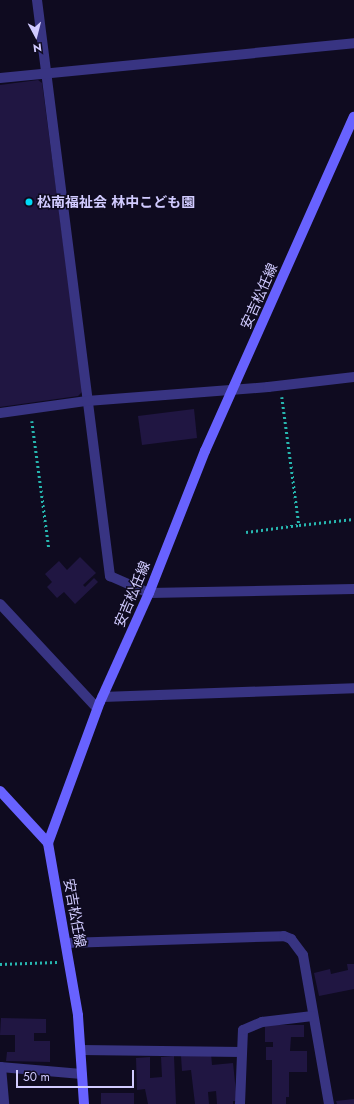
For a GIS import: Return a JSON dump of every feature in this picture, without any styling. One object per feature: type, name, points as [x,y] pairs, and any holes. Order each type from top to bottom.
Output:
[{"type":"main road","name":"安吉松任線","points":[[84,1104],[78,1015],[70,962],[48,843],[102,697],[149,593],[205,451],[354,117]]},
{"type":"main road","points":[[0,791],[48,843]]},
{"type":"street","points":[[37,0],[110,576],[149,593],[354,589]]},
{"type":"street","points":[[0,78],[45,72],[354,43]]},
{"type":"street","points":[[0,413],[87,402],[234,388],[280,386],[354,376]]},
{"type":"street","points":[[0,604],[98,708]]},
{"type":"street","points":[[102,697],[354,688]]},
{"type":"street","points":[[66,943],[284,936],[291,938],[303,955],[329,1104]]},
{"type":"street","points":[[240,1104],[243,1030],[262,1022],[313,1016]]},
{"type":"street","points":[[81,1050],[242,1052]]},
{"type":"street","points":[[4,1104],[0,1066],[82,1074]]},
{"type":"path","points":[[280,386],[299,525]]},
{"type":"path","points":[[31,409],[49,549]]},
{"type":"path","points":[[246,532],[354,519]]},
{"type":"path","points":[[0,964],[70,962]]},
{"type":"building","name":"松南福祉会 林中こども園","points":[[38,80],[42,83],[83,391],[78,396],[0,407],[0,85]]},
{"type":"building","points":[[194,409],[197,438],[142,445],[138,416]]},
{"type":"building","points":[[80,557],[96,573],[83,585],[85,587],[94,578],[98,582],[75,604],[64,592],[57,598],[47,587],[52,582],[45,574],[59,561],[67,570]]},
{"type":"building","points":[[347,964],[354,964],[354,989],[319,996],[314,973],[330,969],[331,974],[348,970]]},
{"type":"building","points":[[1,1018],[46,1019],[46,1033],[34,1033],[34,1041],[50,1041],[50,1062],[6,1061],[7,1052],[15,1052],[15,1035],[0,1035]]},
{"type":"building","points":[[265,1025],[304,1025],[304,1037],[291,1037],[290,1051],[307,1051],[307,1072],[289,1072],[289,1097],[286,1097],[286,1104],[272,1104],[272,1060],[266,1060],[266,1047],[273,1047],[273,1042],[265,1042]]},
{"type":"building","points":[[211,1053],[212,1065],[233,1063],[237,1101],[233,1101],[233,1104],[217,1104],[216,1091],[208,1092],[209,1104],[195,1104],[191,1070],[182,1071],[181,1056]]},
{"type":"building","points":[[174,1056],[176,1104],[148,1104],[145,1089],[137,1090],[136,1058],[150,1057],[150,1078],[162,1077],[161,1057]]},
{"type":"building","points":[[101,1093],[134,1093],[134,1104],[101,1104]]},
{"type":"building","points":[[354,1099],[354,1104],[337,1104],[336,1101]]},
{"type":"place","name":"松南福祉会 林中こども園","points":[[29,202]]}]
